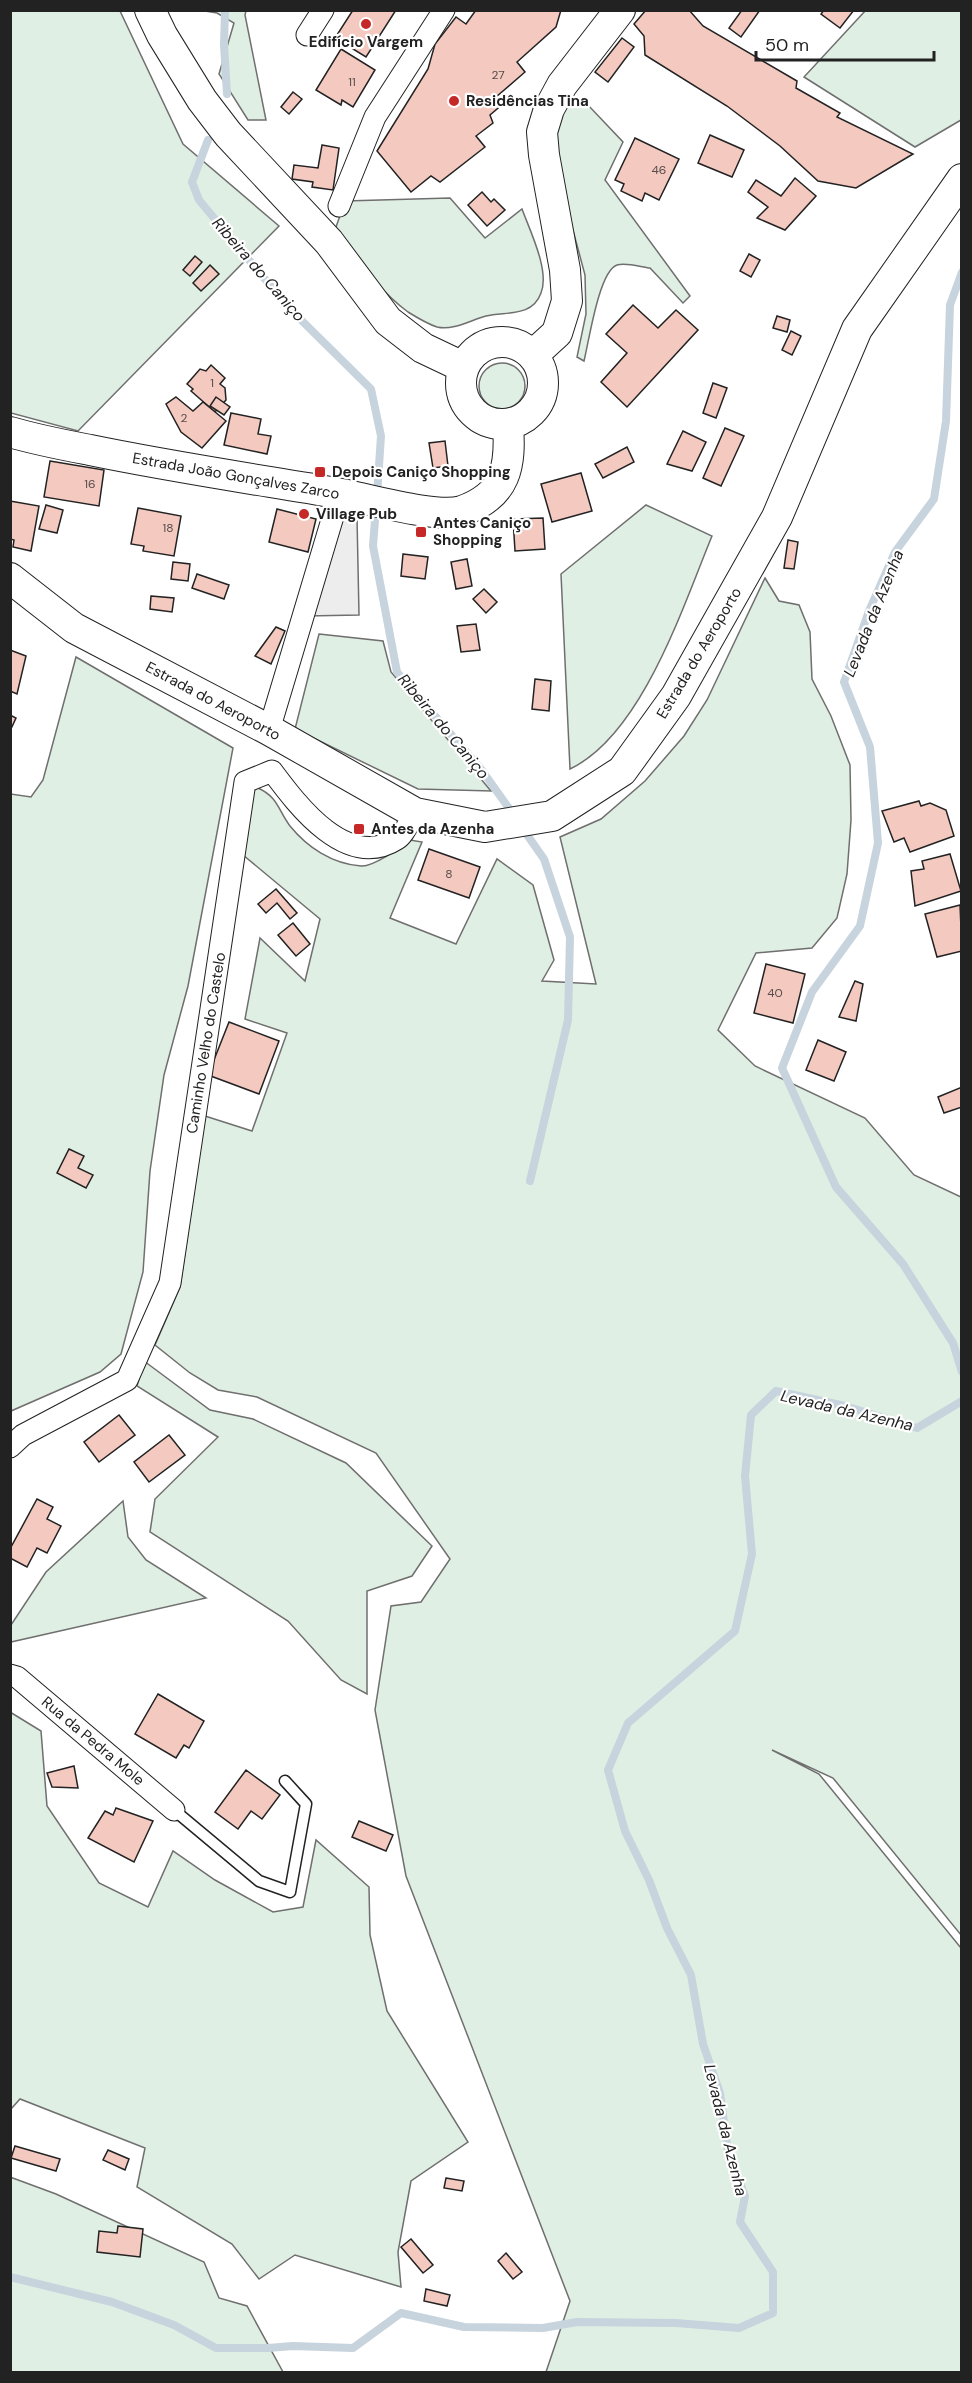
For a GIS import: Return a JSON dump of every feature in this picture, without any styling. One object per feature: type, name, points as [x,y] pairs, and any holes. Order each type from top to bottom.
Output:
[{"type":"street","points":[[150,10],[162,35],[202,100],[228,134],[329,242],[388,321],[423,348],[463,367]]},
{"type":"street","points":[[308,35],[323,10]]},
{"type":"street","points":[[339,206],[375,117],[444,10]]},
{"type":"street","points":[[532,355],[557,333],[567,301],[565,270],[544,155],[542,132],[549,109],[562,85],[620,10]]},
{"type":"street","name":"Estrada do Aeroporto","points":[[10,578],[74,628],[269,730],[415,813],[485,827],[552,816],[622,771],[676,696],[777,517],[857,329],[962,179]]},
{"type":"street","points":[[500,343],[516,345],[532,355],[539,365],[543,380],[542,395],[535,409],[523,419],[508,424],[491,423],[475,415],[464,401],[460,384],[463,367],[472,355],[485,346],[500,343]]},
{"type":"street","name":"Estrada João Gonçalves Zarco","points":[[10,432],[136,460],[340,494],[425,511],[461,511],[493,494],[506,473],[510,454],[508,424]]},
{"type":"street","points":[[269,730],[340,494]]},
{"type":"street","name":"Caminho Velho do Castelo","points":[[10,1447],[23,1435],[127,1380],[170,1283],[245,782],[272,771],[294,801],[326,832],[352,846],[375,847],[398,839],[415,813]]},
{"type":"street","name":"Rua da Pedra Mole","points":[[10,1675],[17,1677],[174,1810]]},
{"type":"lane","points":[[174,1810],[259,1881],[290,1892],[306,1804],[285,1781]]},
{"type":"green space","points":[[866,10],[961,11],[961,120],[915,147],[804,77]]},
{"type":"green space","points":[[10,11],[120,11],[183,144],[279,226],[78,431],[11,413]]},
{"type":"green space","points":[[205,11],[246,11],[266,120],[248,120],[219,74],[234,23],[217,13]]},
{"type":"green space","points":[[578,100],[588,105],[623,142],[605,180],[690,296],[683,303],[650,268],[629,264],[617,265],[611,270],[600,293],[584,361],[577,357],[586,314],[585,275],[570,219],[553,122],[569,102]]},
{"type":"green space","points":[[450,198],[485,238],[522,209],[538,251],[543,274],[541,293],[531,306],[525,310],[486,316],[456,326],[443,328],[433,326],[397,304],[369,274],[335,230],[345,201]]},
{"type":"green space","points":[[502,363],[518,370],[525,386],[518,402],[502,409],[486,402],[479,386],[486,370]]},
{"type":"green space","points":[[646,505],[712,536],[673,632],[639,699],[618,728],[596,752],[570,769],[561,574]]},
{"type":"green space","points":[[765,578],[779,601],[799,605],[810,632],[812,679],[831,716],[850,765],[851,820],[847,874],[837,918],[812,948],[756,953],[718,1030],[755,1066],[865,1118],[914,1175],[961,1197],[961,1935],[833,1778],[772,1750],[819,1774],[961,1948],[961,2372],[546,2372],[570,2301],[406,1876],[375,1710],[391,1606],[421,1602],[450,1559],[376,1453],[257,1397],[218,1390],[190,1373],[155,1345],[180,1287],[205,1116],[252,1131],[287,1033],[245,1019],[260,938],[305,981],[320,919],[243,855],[251,792],[258,788],[270,795],[290,826],[304,841],[330,858],[350,865],[361,866],[372,863],[410,840],[422,842],[390,918],[456,944],[497,859],[533,885],[554,960],[542,981],[596,984],[560,837],[601,819],[645,781],[684,736],[707,700]]},
{"type":"green space","points":[[319,634],[383,641],[391,672],[491,791],[418,789],[295,729]]},
{"type":"green space","points":[[76,657],[233,748],[188,986],[164,1075],[150,1171],[143,1272],[121,1354],[100,1372],[11,1411],[11,794],[31,797],[43,780]]},
{"type":"green space","points":[[144,1361],[210,1410],[253,1419],[346,1463],[432,1546],[412,1576],[367,1591],[367,1694],[341,1680],[288,1621],[150,1532],[155,1499],[218,1437],[137,1386]]},
{"type":"green space","points":[[123,1501],[128,1537],[146,1560],[206,1598],[11,1642],[11,1625],[46,1572]]},
{"type":"green space","points":[[10,1712],[41,1731],[47,1806],[99,1883],[148,1907],[173,1851],[215,1880],[273,1912],[303,1907],[316,1840],[369,1887],[370,1935],[387,2011],[468,2142],[411,2181],[398,2252],[401,2287],[295,2255],[259,2279],[232,2244],[137,2187],[145,2148],[20,2099],[11,2109]]},
{"type":"green space","points":[[10,2177],[56,2194],[204,2262],[219,2298],[247,2306],[283,2372],[11,2372]]},
{"type":"shaded area","points":[[357,517],[359,615],[306,616],[335,518]]},
{"type":"building","name":"Edifício Vargem","points":[[353,10],[396,10],[366,57],[335,38]]},
{"type":"building","name":"Residências Tina","points":[[476,10],[561,10],[556,27],[517,62],[525,72],[496,97],[503,104],[490,115],[493,123],[476,136],[485,147],[440,182],[431,176],[411,192],[377,151],[428,69],[435,44],[456,17],[466,24]]},
{"type":"building","points":[[646,10],[689,10],[703,26],[797,81],[796,88],[840,113],[837,117],[913,154],[856,188],[818,181],[780,146],[727,106],[645,55],[644,36],[634,24]]},
{"type":"building","points":[[742,10],[760,10],[741,37],[729,28]]},
{"type":"building","points":[[824,10],[854,10],[840,28],[821,14]]},
{"type":"building","points":[[622,38],[634,47],[608,82],[595,72]]},
{"type":"building","points":[[341,49],[375,70],[353,107],[342,100],[341,105],[316,90]]},
{"type":"building","points":[[293,92],[302,99],[289,114],[281,107]]},
{"type":"building","points":[[710,135],[744,150],[732,177],[698,163]]},
{"type":"building","points":[[635,138],[679,159],[659,200],[645,193],[642,201],[621,191],[624,184],[615,180]]},
{"type":"building","points":[[322,145],[339,148],[333,190],[312,187],[313,182],[292,179],[294,165],[318,168]]},
{"type":"building","points":[[795,178],[816,196],[785,230],[757,218],[768,207],[748,192],[756,180],[781,196]]},
{"type":"building","points":[[482,192],[491,202],[494,199],[505,210],[487,226],[468,205]]},
{"type":"building","points":[[749,254],[760,260],[751,277],[740,271]]},
{"type":"building","points":[[195,256],[202,262],[190,276],[183,270]]},
{"type":"building","points":[[210,265],[219,274],[201,291],[193,283]]},
{"type":"building","points":[[633,305],[658,328],[676,310],[698,330],[627,407],[601,382],[627,353],[606,334]]},
{"type":"building","points":[[777,316],[790,320],[787,332],[773,328]]},
{"type":"building","points":[[791,331],[801,336],[792,355],[782,350]]},
{"type":"building","points":[[211,365],[225,378],[220,384],[225,388],[226,400],[215,412],[191,391],[193,389],[187,384],[200,369],[206,371]]},
{"type":"building","points":[[713,383],[727,388],[716,418],[703,413]]},
{"type":"building","points":[[176,397],[193,411],[203,402],[226,421],[202,448],[181,432],[166,404]]},
{"type":"building","points":[[216,397],[230,407],[224,415],[210,406]]},
{"type":"building","points":[[231,413],[261,419],[258,434],[271,436],[267,454],[224,445]]},
{"type":"building","points":[[725,428],[744,436],[721,486],[703,478]]},
{"type":"building","points":[[683,431],[706,442],[692,471],[667,464]]},
{"type":"building","points":[[445,441],[448,466],[433,468],[429,443]]},
{"type":"building","points":[[627,447],[634,462],[603,478],[595,464]]},
{"type":"building","points":[[50,461],[104,470],[99,506],[44,497]]},
{"type":"building","points":[[581,473],[592,511],[552,522],[541,484]]},
{"type":"building","points":[[10,501],[39,506],[31,551],[13,547],[14,540],[10,539]]},
{"type":"building","points":[[46,505],[63,510],[57,533],[39,529]]},
{"type":"building","points":[[138,508],[181,516],[174,556],[143,551],[144,546],[131,544]]},
{"type":"building","points":[[277,509],[316,519],[308,552],[269,542]]},
{"type":"building","points":[[543,518],[545,549],[515,551],[513,519]]},
{"type":"building","points":[[788,540],[798,542],[794,569],[784,568]]},
{"type":"building","points":[[403,554],[428,557],[425,579],[401,576]]},
{"type":"building","points":[[467,559],[472,586],[456,589],[451,562]]},
{"type":"building","points":[[173,562],[190,564],[188,581],[171,579]]},
{"type":"building","points":[[197,574],[229,585],[224,599],[192,588]]},
{"type":"building","points":[[484,589],[497,602],[486,613],[473,599]]},
{"type":"building","points":[[151,596],[174,598],[172,612],[150,609]]},
{"type":"building","points":[[476,624],[480,650],[461,652],[457,626]]},
{"type":"building","points":[[276,627],[285,631],[271,664],[255,656]]},
{"type":"building","points":[[10,650],[26,656],[17,694],[10,691]]},
{"type":"building","points":[[535,679],[551,681],[549,711],[532,709]]},
{"type":"building","points":[[10,715],[16,718],[10,731]]},
{"type":"building","points":[[919,801],[921,806],[930,803],[946,810],[954,836],[910,852],[904,838],[894,842],[882,811]]},
{"type":"building","points":[[429,849],[480,867],[469,898],[418,880]]},
{"type":"building","points":[[950,854],[961,891],[915,906],[911,871],[924,869],[922,861]]},
{"type":"building","points":[[276,889],[297,913],[290,919],[277,903],[266,913],[258,904]]},
{"type":"building","points":[[960,905],[962,951],[937,957],[925,914]]},
{"type":"building","points":[[293,923],[310,944],[296,956],[278,935]]},
{"type":"building","points":[[766,964],[805,974],[793,1023],[754,1013]]},
{"type":"building","points":[[855,981],[863,984],[856,1021],[839,1017]]},
{"type":"building","points":[[229,1022],[279,1041],[259,1094],[208,1075]]},
{"type":"building","points":[[818,1040],[846,1052],[834,1081],[806,1070]]},
{"type":"building","points":[[962,1087],[962,1107],[944,1113],[938,1097]]},
{"type":"building","points":[[69,1149],[84,1156],[78,1168],[93,1175],[86,1188],[57,1173]]},
{"type":"building","points":[[119,1415],[135,1435],[99,1462],[84,1442]]},
{"type":"building","points":[[169,1435],[185,1455],[149,1482],[134,1462]]},
{"type":"building","points":[[37,1499],[53,1507],[47,1519],[61,1526],[47,1553],[37,1548],[27,1567],[10,1558],[10,1549]]},
{"type":"building","points":[[158,1694],[204,1721],[189,1748],[184,1745],[176,1758],[135,1734]]},
{"type":"building","points":[[74,1766],[78,1788],[52,1787],[47,1773]]},
{"type":"building","points":[[246,1770],[280,1795],[262,1819],[251,1811],[238,1829],[215,1812]]},
{"type":"building","points":[[116,1808],[153,1821],[134,1862],[88,1838],[105,1811],[113,1815]]},
{"type":"building","points":[[359,1821],[393,1835],[386,1851],[352,1837]]},
{"type":"building","points":[[15,2146],[60,2159],[56,2171],[11,2158]]},
{"type":"building","points":[[108,2150],[129,2159],[125,2170],[103,2160]]},
{"type":"building","points":[[446,2178],[464,2181],[462,2191],[444,2188]]},
{"type":"building","points":[[118,2226],[143,2229],[140,2257],[97,2252],[99,2231],[117,2233]]},
{"type":"building","points":[[411,2239],[433,2265],[423,2273],[401,2247]]},
{"type":"building","points":[[506,2253],[522,2272],[513,2279],[498,2261]]},
{"type":"building","points":[[426,2289],[450,2295],[447,2306],[424,2301]]},
{"type":"waterway","name":"Ribeira do Caniço","points":[[225,10],[224,45],[227,94]]},
{"type":"waterway","name":"Ribeira do Caniço","points":[[208,140],[192,182],[199,200],[289,308],[371,389],[381,436],[377,495]]},
{"type":"waterway","points":[[962,272],[950,305],[946,421],[934,499],[895,552],[869,611],[844,682],[870,747],[878,843],[860,926],[812,992],[782,1068],[836,1187],[903,1264],[953,1343],[962,1372]]},
{"type":"waterway","name":"Ribeira do Caniço","points":[[376,507],[373,546],[397,672],[481,769],[513,814]]},
{"type":"waterway","name":"Ribeira do Caniço","points":[[523,829],[544,859],[570,937],[568,1020],[530,1181]]},
{"type":"waterway","name":"Levada da Azenha","points":[[10,2277],[112,2302],[174,2325],[216,2348],[293,2346],[353,2348],[401,2313],[464,2327],[543,2328],[577,2322],[676,2323],[739,2328],[773,2313],[773,2272],[740,2222],[745,2196],[728,2152],[720,2093],[703,2044],[691,1975],[667,1928],[649,1880],[625,1831],[608,1770],[628,1723],[735,1631],[752,1554],[745,1476],[751,1415],[776,1391],[845,1406],[917,1428],[962,1401]]},
{"type":"place","name":"Edifício Vargem","points":[[366,24]]},
{"type":"place","name":"Residências Tina","points":[[454,101]]},
{"type":"place","name":"Depois Caniço Shopping","points":[[320,472]]},
{"type":"place","name":"Village Pub","points":[[304,514]]},
{"type":"place","name":"Antes Caniço Shopping","points":[[421,532]]},
{"type":"place","name":"Antes da Azenha","points":[[359,829]]}]
